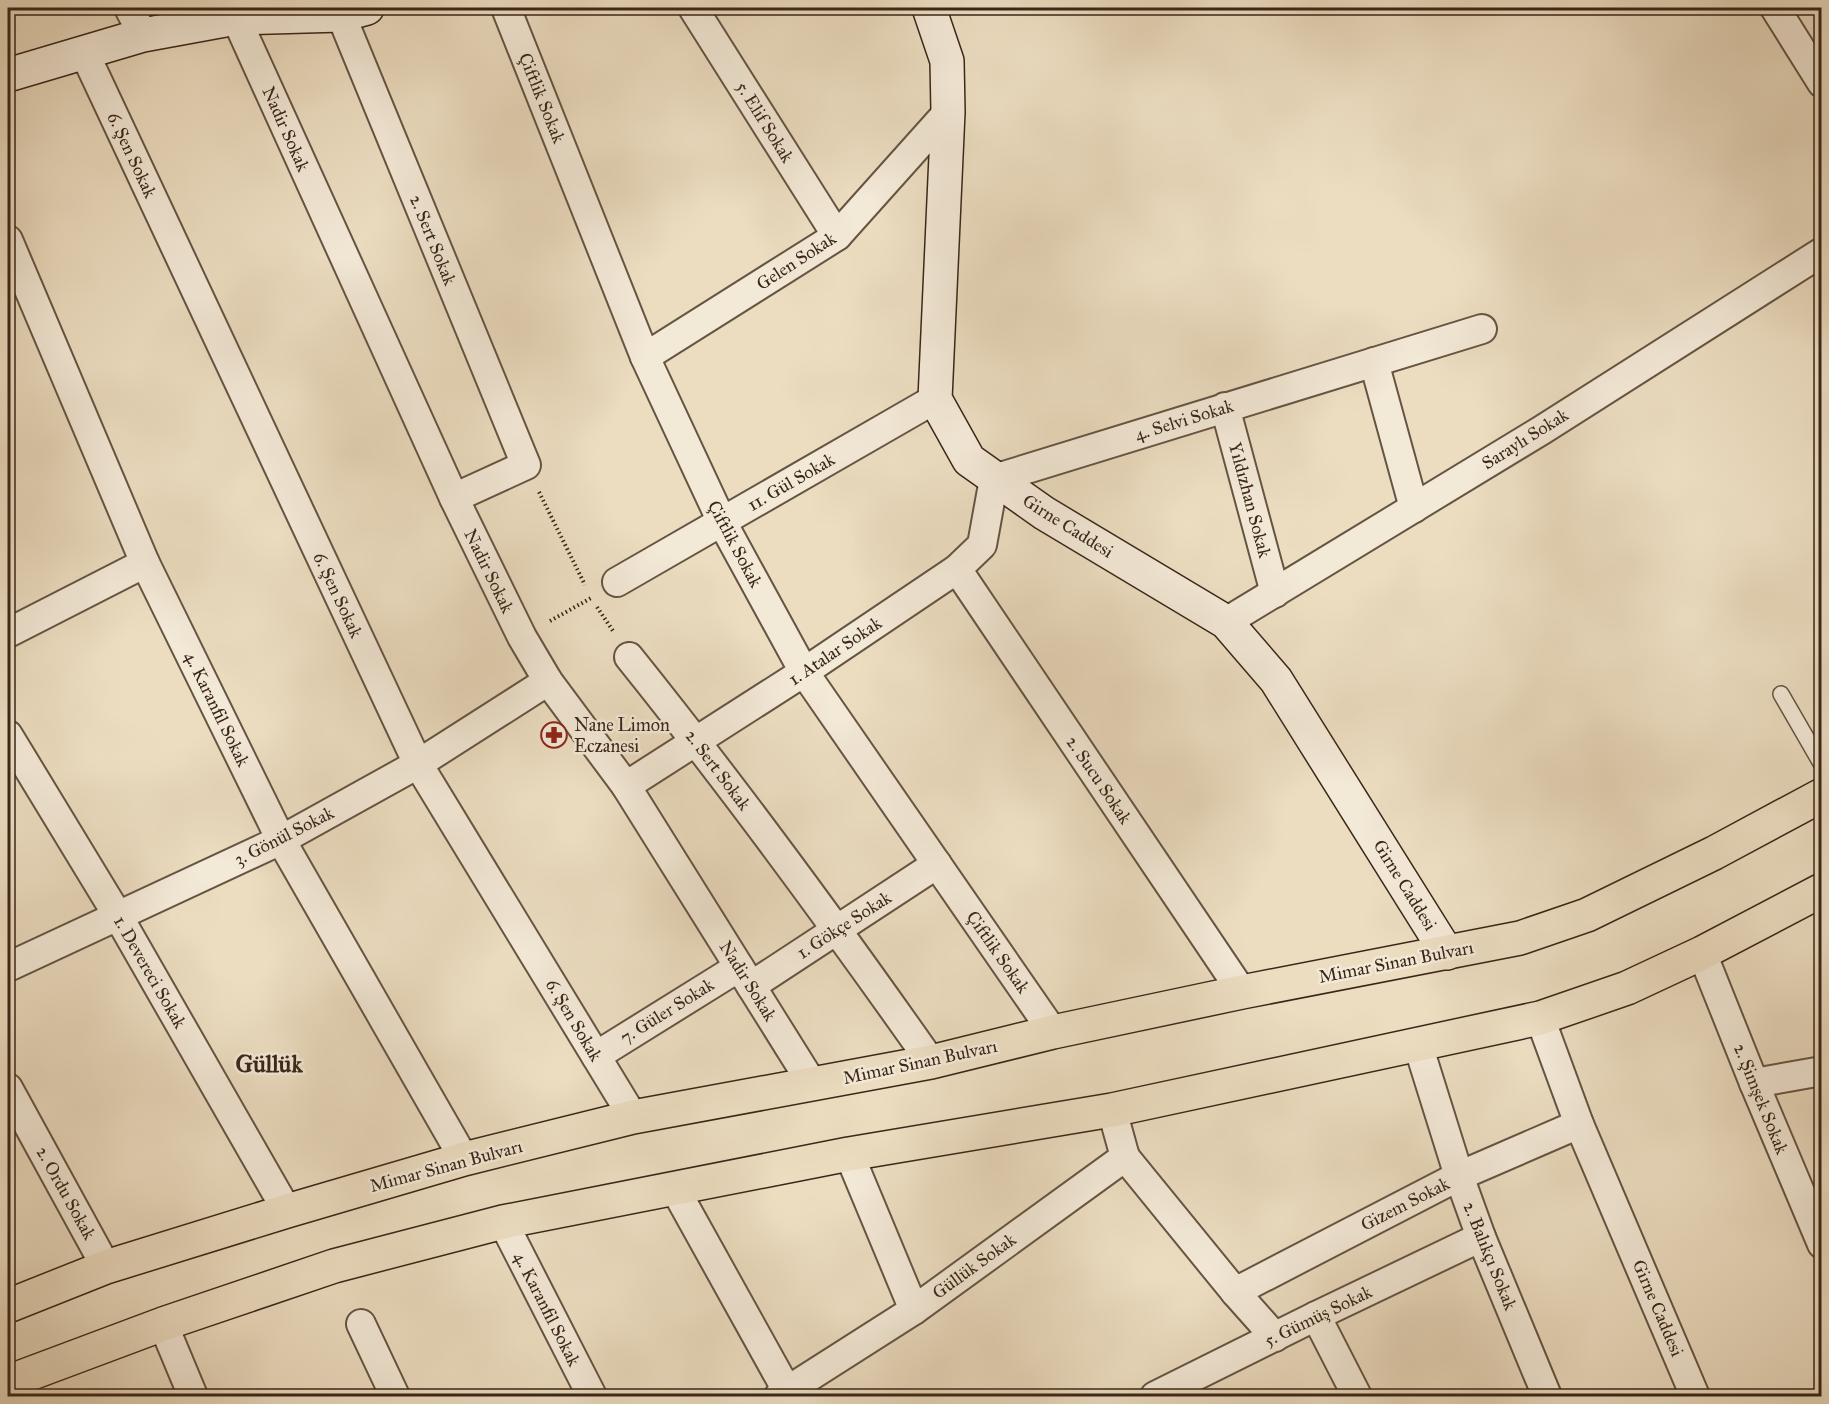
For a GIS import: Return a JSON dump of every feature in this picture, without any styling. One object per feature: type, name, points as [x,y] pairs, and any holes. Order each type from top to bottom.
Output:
[{"type":"main road","points":[[929,8],[947,61],[948,112],[935,399]]},
{"type":"main road","points":[[8,75],[84,52],[136,21],[236,18],[335,11]]},
{"type":"main road","name":"Girne Caddesi","points":[[935,399],[969,460],[1044,513],[1226,622],[1276,680],[1447,952]]},
{"type":"main road","name":"Mimar Sinan Bulvarı","points":[[8,1306],[106,1268],[287,1211],[464,1159],[633,1117],[931,1062],[1053,1032],[1242,992],[1520,938],[1587,915],[1714,853],[1821,795]]},
{"type":"main road","points":[[8,1382],[163,1324],[334,1266],[503,1222],[849,1154],[1112,1110],[1540,1018],[1628,988],[1702,953],[1821,890]]},
{"type":"street","name":"Çiftlik Sokak","points":[[506,8],[645,357],[722,522],[804,672],[1053,1032]]},
{"type":"street","name":"5. Elif Sokak","points":[[693,8],[837,236]]},
{"type":"street","points":[[1775,8],[1821,83]]},
{"type":"street","name":"2. Sert Sokak","points":[[335,11],[525,465]]},
{"type":"street","name":"Nadir Sokak","points":[[236,18],[454,498],[522,637],[548,681],[626,786],[813,1085]]},
{"type":"street","name":"6. Şen Sokak","points":[[84,52],[418,765],[633,1117]]},
{"type":"street","name":"Gelen Sokak","points":[[645,357],[837,236],[948,112]]},
{"type":"street","name":"4. Karanfil Sokak","points":[[8,240],[145,563],[281,840],[464,1159]]},
{"type":"street","name":"Saraylı Sokak","points":[[1226,622],[1542,430],[1821,252]]},
{"type":"street","name":"4. Selvi Sokak","points":[[994,478],[1482,328]]},
{"type":"street","points":[[1374,362],[1414,508]]},
{"type":"street","name":"11. Gül Sokak","points":[[617,582],[935,399]]},
{"type":"street","name":"Yıldızhan Sokak","points":[[1225,407],[1275,593]]},
{"type":"street","points":[[454,498],[525,465]]},
{"type":"street","name":"1. Atalar Sokak","points":[[626,786],[804,672],[957,569],[982,545],[994,478]]},
{"type":"street","points":[[8,633],[145,563]]},
{"type":"street","name":"2. Sucu Sokak","points":[[957,569],[1242,992]]},
{"type":"street","name":"2. Sert Sokak","points":[[629,657],[697,741],[838,929],[931,1062]]},
{"type":"street","name":"3. Gönül Sokak","points":[[8,967],[281,840],[418,765],[548,681]]},
{"type":"street","name":"1. Devereci Sokak","points":[[8,735],[118,916],[287,1211]]},
{"type":"street","name":"1. Gökçe Sokak","points":[[745,976],[838,929],[937,864]]},
{"type":"street","name":"2. Şimşek Sokak","points":[[1702,953],[1821,1244]]},
{"type":"street","name":"7. Güler Sokak","points":[[596,1056],[745,976]]},
{"type":"street","name":"Girne Caddesi","points":[[1540,1018],[1579,1125],[1695,1396]]},
{"type":"street","name":"2. Balıkçı Sokak","points":[[1418,1045],[1459,1176],[1481,1237],[1547,1396]]},
{"type":"street","points":[[1754,1083],[1821,1071]]},
{"type":"street","name":"2. Ordu Sokak","points":[[8,1088],[106,1268]]},
{"type":"street","points":[[1112,1110],[1125,1157],[1235,1292],[1275,1336]]},
{"type":"street","name":"Gizem Sokak","points":[[1235,1292],[1459,1176],[1579,1125]]},
{"type":"street","points":[[849,1154],[914,1310]]},
{"type":"street","name":"Güllük Sokak","points":[[785,1395],[914,1310],[1125,1157]]},
{"type":"street","points":[[675,1189],[785,1395]]},
{"type":"street","name":"4. Karanfil Sokak","points":[[503,1222],[592,1396]]},
{"type":"street","name":"5. Gümüş Sokak","points":[[1155,1396],[1481,1237]]},
{"type":"street","points":[[1317,1316],[1357,1396]]},
{"type":"street","points":[[163,1324],[193,1396]]},
{"type":"street","points":[[361,1324],[395,1396]]},
{"type":"lane","points":[[1781,694],[1821,765]]},
{"type":"path","points":[[525,465],[586,588]]},
{"type":"path","points":[[522,637],[617,582]]},
{"type":"path","points":[[591,598],[629,657]]},
{"type":"place","name":"Nane Limon Eczanesi","points":[[554,735]]},
{"type":"district","name":"Güllük","points":[[269,1064]]}]
